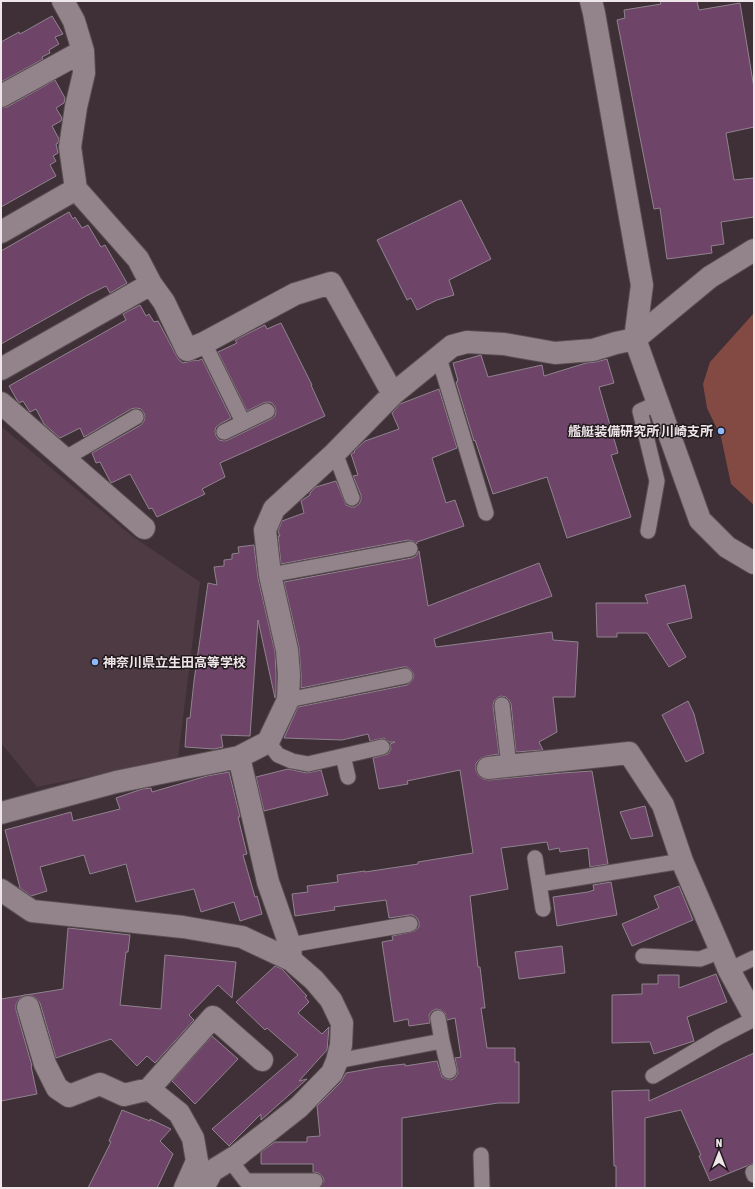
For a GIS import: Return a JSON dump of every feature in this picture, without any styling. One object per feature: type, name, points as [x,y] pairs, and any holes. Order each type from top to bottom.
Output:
[{"type":"street","points":[[63,1],[74,21],[83,51],[84,73],[76,107],[70,147],[76,189],[138,259],[151,284],[164,302],[186,350],[204,343],[295,294],[331,283],[393,394]]},
{"type":"street","points":[[590,1],[594,13],[642,285],[635,339],[700,520],[727,547],[754,563]]},
{"type":"street","points":[[1,96],[83,51]]},
{"type":"street","points":[[1,232],[76,189]]},
{"type":"street","points":[[1,813],[116,782],[239,757],[268,742],[288,700],[289,675],[287,650],[270,575],[265,530],[274,510],[335,453],[393,394],[452,346],[467,342],[504,344],[555,353],[593,350],[635,339],[710,277],[754,250]]},
{"type":"street","points":[[1,369],[151,284]]},
{"type":"street","points":[[1,404],[144,528]]},
{"type":"street","points":[[498,767],[629,753],[663,805],[682,861],[725,960],[754,1017]]},
{"type":"street","points":[[203,1188],[212,1171],[238,1155],[299,1106],[332,1073],[342,1045],[342,1023],[331,1000],[291,953],[268,882],[239,757]]},
{"type":"street","points":[[1,890],[32,911],[183,927],[242,937],[291,953]]},
{"type":"street","points":[[28,1007],[45,1064],[57,1088],[69,1096],[100,1084],[124,1095],[149,1089],[213,1017],[262,1060]]},
{"type":"street","points":[[149,1089],[179,1113],[193,1138],[196,1161],[185,1188]]},
{"type":"lane","points":[[204,343],[243,422]]},
{"type":"lane","points":[[439,358],[486,513]]},
{"type":"lane","points":[[648,531],[657,481],[640,411],[658,403]]},
{"type":"lane","points":[[224,432],[267,411]]},
{"type":"lane","points":[[64,459],[136,417]]},
{"type":"lane","points":[[335,453],[352,498]]},
{"type":"lane","points":[[270,575],[410,549]]},
{"type":"lane","points":[[288,700],[405,676]]},
{"type":"lane","points":[[498,767],[502,705]]},
{"type":"lane","points":[[268,742],[278,755],[292,761],[308,764],[382,746]]},
{"type":"lane","points":[[343,756],[348,777]]},
{"type":"lane","points":[[535,858],[543,909]]},
{"type":"lane","points":[[540,884],[682,861]]},
{"type":"lane","points":[[291,953],[410,924]]},
{"type":"lane","points":[[643,956],[725,960],[754,958]]},
{"type":"lane","points":[[653,1076],[754,1017]]},
{"type":"lane","points":[[438,1018],[450,1071]]},
{"type":"lane","points":[[337,1061],[442,1041]]},
{"type":"lane","points":[[481,1155],[482,1188]]},
{"type":"lane","points":[[230,1160],[246,1181],[314,1181]]},
{"type":"shaded area","points":[[754,313],[754,505],[731,484],[721,437],[707,408],[703,384],[710,362]]},
{"type":"shaded area","name":"神奈川県立生田高等学校","points":[[1,426],[132,536],[200,582],[178,759],[37,787],[1,743]]},
{"type":"building","points":[[660,1],[697,1],[699,10],[740,3],[754,88],[754,127],[726,133],[734,180],[754,178],[754,217],[721,222],[724,244],[711,246],[712,253],[667,259],[660,208],[654,209],[617,20],[625,18],[624,10],[661,4]]},
{"type":"building","points":[[52,16],[63,34],[55,37],[59,44],[49,50],[50,53],[42,57],[43,59],[1,82],[1,42],[19,32],[20,34]]},
{"type":"building","points":[[55,80],[65,98],[64,103],[56,108],[62,118],[61,121],[52,126],[59,139],[58,143],[56,144],[58,153],[53,156],[56,161],[50,165],[56,176],[1,207],[1,108],[7,107]]},
{"type":"building","points":[[461,200],[491,259],[449,280],[454,295],[437,300],[417,310],[411,298],[407,300],[377,240]]},
{"type":"building","points":[[69,212],[73,219],[75,217],[82,228],[88,225],[101,247],[105,245],[127,283],[110,293],[106,286],[1,344],[1,251]]},
{"type":"building","points":[[140,305],[146,316],[149,314],[154,322],[158,321],[179,360],[183,363],[202,359],[231,418],[216,427],[216,436],[219,440],[228,440],[275,416],[275,407],[272,403],[268,402],[247,411],[218,352],[237,343],[235,340],[265,325],[267,329],[281,323],[312,385],[325,416],[220,463],[225,477],[202,489],[205,494],[157,517],[152,508],[149,509],[130,474],[111,483],[100,462],[96,463],[92,453],[141,425],[145,417],[141,409],[131,409],[84,437],[80,428],[60,438],[44,424],[36,409],[30,412],[23,401],[19,403],[9,386],[126,320],[123,314]]},
{"type":"building","points":[[481,355],[488,377],[542,365],[544,376],[586,363],[607,359],[614,383],[599,387],[618,453],[611,455],[631,517],[567,538],[547,477],[493,494],[475,440],[474,441],[456,382],[458,381],[453,363]]},
{"type":"building","points":[[439,389],[457,448],[432,458],[446,503],[455,500],[464,526],[417,542],[417,544],[408,540],[281,564],[278,536],[280,536],[278,531],[282,521],[304,513],[301,501],[310,495],[316,487],[336,481],[346,505],[355,507],[359,504],[361,495],[353,476],[358,475],[351,454],[355,452],[354,451],[365,441],[399,429],[392,413],[400,404]]},
{"type":"building","points":[[254,545],[258,578],[275,652],[276,697],[275,698],[258,620],[250,736],[221,735],[223,747],[214,749],[185,747],[187,718],[190,718],[208,583],[217,585],[214,567],[224,566],[224,560],[232,559],[232,554],[239,553],[238,547]]},
{"type":"building","points":[[419,551],[428,606],[539,563],[552,596],[434,639],[436,647],[552,632],[553,640],[578,642],[575,697],[553,697],[557,732],[539,742],[543,750],[516,752],[511,704],[506,697],[501,696],[494,701],[493,706],[499,754],[481,758],[476,763],[476,770],[478,775],[483,779],[489,780],[592,771],[608,864],[590,867],[588,848],[560,852],[559,848],[549,850],[547,842],[501,848],[508,889],[470,896],[478,967],[480,967],[485,1008],[481,1008],[487,1048],[515,1048],[515,1062],[519,1062],[519,1103],[498,1103],[402,1118],[402,1188],[320,1188],[324,1181],[323,1177],[319,1173],[313,1172],[313,1164],[261,1164],[261,1152],[275,1142],[307,1142],[307,1137],[320,1136],[317,1106],[341,1082],[346,1073],[379,1067],[405,1064],[405,1066],[437,1061],[442,1077],[451,1080],[455,1078],[458,1073],[455,1058],[461,1057],[455,1018],[447,1020],[445,1013],[441,1010],[436,1009],[432,1011],[429,1015],[430,1023],[409,1026],[408,1019],[394,1022],[382,942],[393,940],[392,936],[415,931],[419,927],[417,918],[413,915],[409,915],[389,918],[386,900],[334,907],[335,910],[295,916],[292,894],[308,892],[307,886],[338,882],[337,875],[418,864],[418,862],[473,853],[460,770],[407,781],[408,784],[379,789],[373,758],[388,754],[391,749],[390,744],[395,742],[389,742],[384,738],[370,741],[368,734],[342,740],[284,738],[298,707],[407,685],[411,682],[414,675],[407,667],[403,667],[301,688],[299,647],[284,582],[412,558],[416,556]]},
{"type":"building","points":[[685,585],[692,618],[667,624],[686,657],[669,667],[647,633],[617,633],[617,637],[597,637],[596,603],[648,603],[645,595]]},
{"type":"building","points":[[688,701],[694,714],[704,753],[686,762],[662,715]]},
{"type":"building","points":[[288,769],[307,773],[321,770],[328,795],[264,811],[256,777]]},
{"type":"building","points":[[229,772],[247,854],[243,855],[255,897],[257,896],[262,914],[240,921],[234,902],[201,912],[194,889],[136,902],[126,864],[90,874],[84,855],[40,867],[47,891],[31,896],[20,888],[5,830],[71,812],[73,821],[120,809],[116,798],[142,789],[151,788],[152,792],[207,776]]},
{"type":"building","points":[[645,806],[653,836],[631,839],[620,812]]},
{"type":"building","points":[[611,882],[617,915],[557,926],[553,897],[588,892],[594,890],[593,885]]},
{"type":"building","points":[[679,886],[693,920],[632,946],[622,924],[659,908],[654,896]]},
{"type":"building","points":[[68,928],[130,935],[128,952],[126,952],[120,1005],[161,1009],[165,955],[236,962],[232,998],[218,985],[189,1015],[194,1020],[155,1063],[147,1056],[137,1066],[111,1039],[56,1058],[40,1003],[31,995],[26,995],[63,989]]},
{"type":"building","points":[[562,946],[565,973],[519,979],[515,952]]},
{"type":"building","points":[[275,966],[282,969],[307,996],[305,997],[309,1002],[298,1013],[322,1034],[329,1027],[327,1050],[299,1081],[307,1079],[261,1120],[261,1114],[229,1146],[212,1129],[298,1055],[267,1028],[265,1030],[236,1002]]},
{"type":"building","points":[[716,974],[727,1002],[687,1017],[694,1041],[654,1054],[650,1042],[612,1043],[612,995],[642,994],[642,984],[658,984],[658,975],[679,975],[679,988]]},
{"type":"building","points":[[24,995],[16,1004],[16,1010],[32,1066],[37,1094],[1,1101],[1,999]]},
{"type":"building","points":[[212,1036],[238,1059],[195,1104],[172,1081]]},
{"type":"building","points":[[754,1053],[754,1163],[710,1181],[699,1156],[701,1155],[681,1110],[645,1118],[645,1188],[616,1188],[612,1091],[649,1090],[649,1101]]},
{"type":"building","points":[[122,1110],[150,1121],[150,1119],[171,1129],[160,1141],[173,1154],[157,1188],[88,1188],[111,1142],[109,1141]]},
{"type":"place","name":"艦艇装備研究所 川崎支所","points":[[721,431]]},
{"type":"place","name":"神奈川県立生田高等学校","points":[[95,662]]}]
